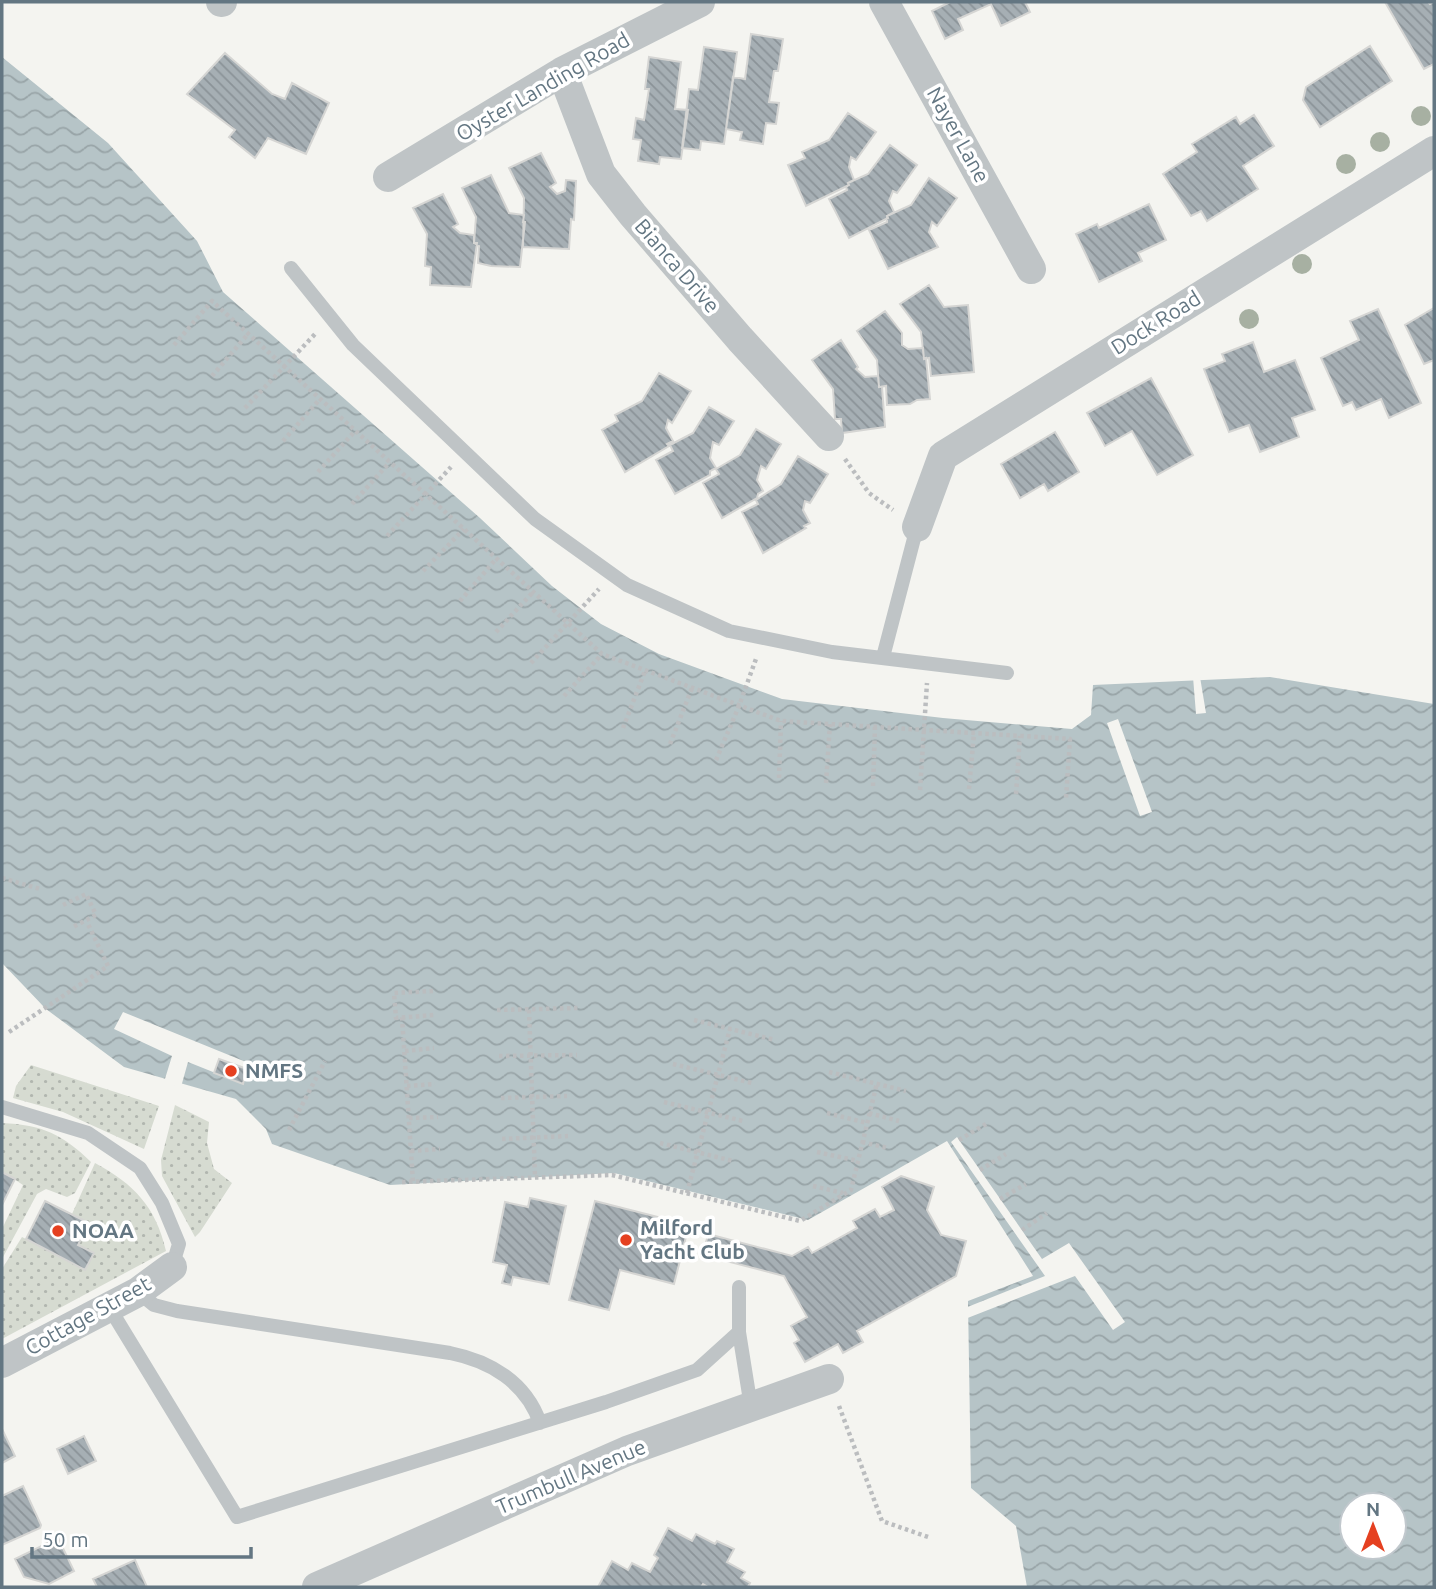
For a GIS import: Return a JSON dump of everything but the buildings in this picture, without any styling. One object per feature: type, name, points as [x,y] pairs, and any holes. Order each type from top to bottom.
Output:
[{"type":"street","name":"Oyster Landing Road","points":[[388,177],[562,72],[700,2]]},
{"type":"street","name":"Nayer Lane","points":[[884,2],[1031,269]]},
{"type":"street","name":"Bianca Drive","points":[[562,72],[601,174],[740,339],[829,436]]},
{"type":"street","name":"Dock Road","points":[[917,527],[943,456],[1434,151]]},
{"type":"street","name":"Cottage Street","points":[[2,1363],[138,1292],[172,1267]]},
{"type":"street","name":"Trumbull Avenue","points":[[317,1587],[627,1451],[829,1379]]},
{"type":"lane","points":[[291,268],[353,345],[536,519],[627,585],[729,631],[832,652],[1007,673]]},
{"type":"lane","points":[[883,657],[917,527]]},
{"type":"lane","points":[[2,1107],[88,1133],[140,1168],[162,1203],[179,1244],[172,1267]]},
{"type":"lane","points":[[738,1287],[738,1332],[751,1407]]},
{"type":"lane","points":[[138,1292],[154,1305],[177,1311],[474,1359],[492,1367],[524,1391],[534,1405],[540,1423]]},
{"type":"lane","points":[[109,1307],[237,1517],[606,1402],[698,1370],[738,1332]]},
{"type":"path","points":[[245,408],[331,318]]},
{"type":"path","points":[[212,376],[248,334]]},
{"type":"path","points":[[283,441],[320,399]]},
{"type":"path","points":[[318,472],[355,431]]},
{"type":"path","points":[[829,436],[869,492],[917,527]]},
{"type":"path","points":[[387,536],[466,452]]},
{"type":"path","points":[[352,504],[390,462]]},
{"type":"path","points":[[423,571],[464,529]]},
{"type":"path","points":[[460,601],[496,559]]},
{"type":"path","points":[[531,663],[612,575]]},
{"type":"path","points":[[496,632],[533,592]]},
{"type":"path","points":[[716,760],[763,638]]},
{"type":"path","points":[[564,696],[602,654]]},
{"type":"path","points":[[920,790],[928,663]]},
{"type":"path","points":[[624,728],[645,671]]},
{"type":"path","points":[[670,744],[692,688]]},
{"type":"path","points":[[779,778],[781,721]]},
{"type":"path","points":[[826,783],[830,724]]},
{"type":"path","points":[[873,786],[875,727]]},
{"type":"path","points":[[970,789],[974,733]]},
{"type":"path","points":[[1016,794],[1020,736]]},
{"type":"path","points":[[2,878],[40,889]]},
{"type":"path","points":[[63,905],[86,894],[96,915],[72,928]]},
{"type":"path","points":[[9,1032],[108,966],[87,922]]},
{"type":"path","points":[[433,990],[394,993],[396,1018],[434,1015]]},
{"type":"path","points":[[497,1010],[578,1008]]},
{"type":"path","points":[[528,1010],[535,1177]]},
{"type":"path","points":[[402,1017],[413,1182]]},
{"type":"path","points":[[694,1020],[775,1040]]},
{"type":"path","points":[[687,1193],[730,1029]]},
{"type":"path","points":[[405,1051],[434,1048]]},
{"type":"path","points":[[499,1056],[577,1055]]},
{"type":"path","points":[[289,1130],[325,1061]]},
{"type":"path","points":[[673,1064],[752,1083]]},
{"type":"path","points":[[829,1072],[906,1091]]},
{"type":"path","points":[[402,1182],[612,1175],[800,1221],[851,1190],[877,1083]]},
{"type":"path","points":[[407,1086],[435,1084]]},
{"type":"path","points":[[501,1098],[567,1096]]},
{"type":"path","points":[[664,1102],[743,1121]]},
{"type":"path","points":[[827,1113],[867,1123]]},
{"type":"path","points":[[869,1113],[899,1121]]},
{"type":"path","points":[[409,1118],[438,1117]]},
{"type":"path","points":[[959,1140],[986,1124]]},
{"type":"path","points":[[502,1139],[568,1136]]},
{"type":"path","points":[[862,1142],[888,1148]]},
{"type":"path","points":[[660,1143],[733,1161]]},
{"type":"path","points":[[411,1151],[440,1149]]},
{"type":"path","points":[[817,1152],[858,1161]]},
{"type":"path","points":[[980,1170],[1006,1154]]},
{"type":"path","points":[[1000,1199],[1026,1184]]},
{"type":"path","points":[[813,1186],[844,1194]]},
{"type":"path","points":[[1022,1230],[1047,1213]]},
{"type":"path","points":[[829,1379],[881,1521],[931,1538]]},
{"type":"shaded area","points":[[31,1065],[159,1106],[144,1149],[63,1112],[13,1098],[16,1086]]},
{"type":"shaded area","points":[[175,1105],[209,1122],[207,1143],[214,1169],[232,1183],[195,1237],[162,1176],[161,1160]]},
{"type":"shaded area","points":[[2,1123],[29,1126],[51,1133],[71,1144],[91,1162],[75,1193],[67,1197],[46,1189],[37,1194],[2,1259],[2,1229],[23,1185],[2,1171]]},
{"type":"shaded area","points":[[95,1163],[121,1179],[141,1198],[156,1222],[166,1251],[2,1339],[2,1269],[22,1237],[85,1269],[94,1253],[76,1245],[89,1223],[72,1214]]},
{"type":"water","points":[[2,57],[108,143],[197,241],[223,292],[480,518],[552,586],[601,624],[659,654],[782,699],[943,718],[1072,729],[1091,715],[1093,685],[1270,677],[1434,704],[1434,1587],[1027,1587],[1016,1526],[971,1488],[968,1301],[1033,1276],[947,1141],[808,1220],[614,1173],[390,1185],[272,1144],[266,1129],[236,1099],[124,1067],[46,1009],[2,963]]},
{"type":"pier","points":[[1193,677],[1200,677],[1206,713],[1196,714]]},
{"type":"pier","points":[[1118,719],[1152,812],[1140,816],[1107,723]]},
{"type":"pier","points":[[123,1012],[251,1064],[243,1084],[188,1062],[181,1087],[164,1082],[172,1056],[114,1029]]},
{"type":"pier","points":[[957,1137],[1042,1259],[1069,1243],[1125,1322],[1113,1330],[1075,1276],[965,1319],[965,1308],[1045,1276],[951,1142]]},
{"type":"place","name":"NMFS","points":[[231,1071]]},
{"type":"place","name":"NOAA","points":[[58,1231]]},
{"type":"place","name":"Milford Yacht Club","points":[[626,1240]]}]
